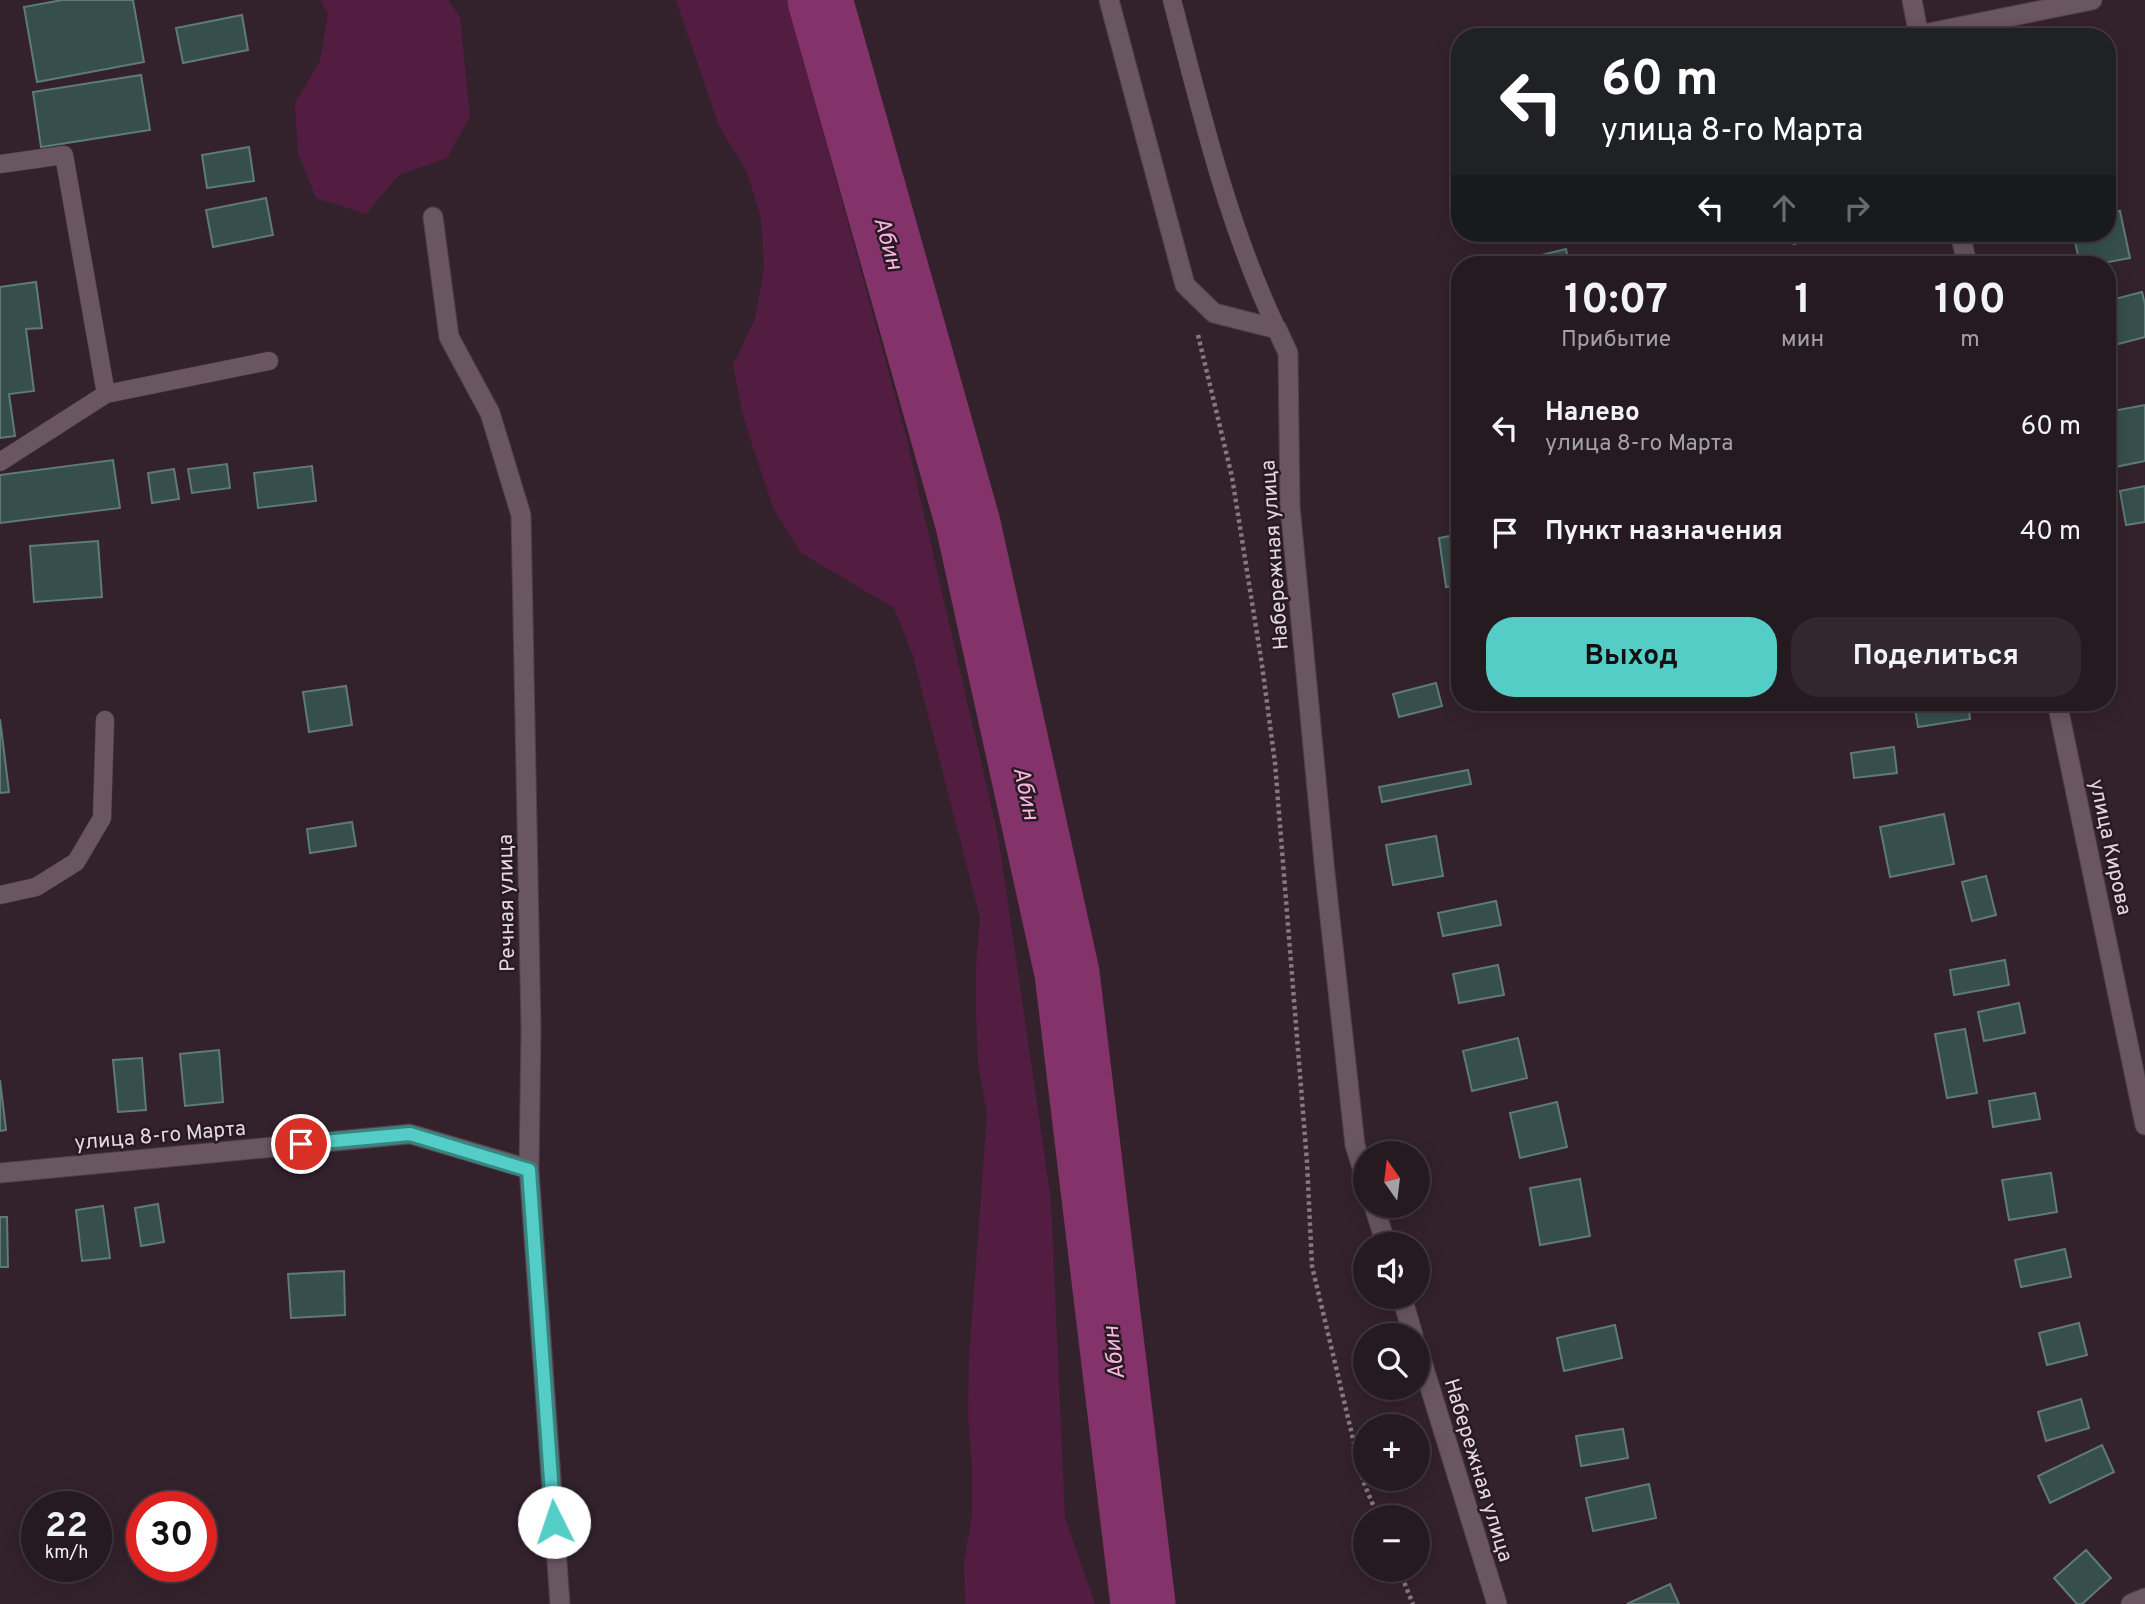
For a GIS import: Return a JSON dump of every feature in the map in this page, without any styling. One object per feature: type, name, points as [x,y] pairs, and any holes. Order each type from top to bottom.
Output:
[{"type":"street","points":[[1109,0],[1185,285],[1214,313],[1276,329]]},
{"type":"street","points":[[1912,0],[1917,28]]},
{"type":"street","points":[[1957,28],[2092,0]]},
{"type":"street","name":"Речная улица","points":[[433,217],[449,337],[490,413],[521,515],[531,1016],[529,1170],[560,1604]]},
{"type":"street","name":"Набережная улица","points":[[1276,329],[1288,353],[1291,520],[1355,1141]]},
{"type":"street","name":"улица Кирова","points":[[2059,711],[2145,1125]]},
{"type":"street","name":"улица 8-го Марта","points":[[0,1173],[410,1134],[529,1170]]},
{"type":"street","name":"Набережная улица","points":[[1430,1388],[1497,1604]]},
{"type":"street","points":[[2132,1604],[2145,1598]]},
{"type":"lane","points":[[1172,0],[1221,188],[1276,329]]},
{"type":"lane","points":[[0,164],[64,155],[106,394]]},
{"type":"lane","points":[[0,462],[106,394],[269,361]]},
{"type":"lane","points":[[0,895],[36,887],[76,862],[102,818],[105,720]]},
{"type":"path","points":[[1185,285],[1232,477],[1270,726],[1307,1162],[1312,1266],[1363,1481],[1373,1505]]},
{"type":"path","points":[[1404,1582],[1413,1604]]},
{"type":"shaded area","points":[[320,0],[448,0],[460,17],[470,117],[447,158],[399,175],[366,214],[316,198],[298,153],[295,103],[320,61],[328,14]]},
{"type":"shaded area","points":[[676,0],[787,0],[906,436],[998,835],[1051,1200],[1065,1518],[1095,1604],[965,1604],[964,1562],[972,1517],[969,1358],[987,1114],[978,1063],[976,1014],[980,918],[913,656],[894,608],[801,553],[773,508],[756,457],[742,411],[733,365],[755,319],[764,269],[761,218],[747,172],[719,126]]},
{"type":"building","points":[[62,0],[133,0],[144,62],[37,82],[24,7]]},
{"type":"building","points":[[242,15],[248,50],[183,63],[176,28]]},
{"type":"building","points":[[141,75],[150,130],[41,147],[33,92]]},
{"type":"building","points":[[249,147],[254,181],[207,188],[202,155]]},
{"type":"building","points":[[266,198],[273,235],[213,247],[206,210]]},
{"type":"building","points":[[2120,211],[2130,258],[2116,261],[2116,256],[2078,256],[2075,242],[2116,242],[2116,212]]},
{"type":"building","points":[[1566,249],[1567,256],[1537,256]]},
{"type":"building","points":[[36,282],[42,328],[26,329],[34,391],[9,394],[15,436],[0,438],[0,287]]},
{"type":"building","points":[[2142,292],[2145,304],[2145,337],[2116,345],[2116,299]]},
{"type":"building","points":[[2145,405],[2145,461],[2116,467],[2116,410]]},
{"type":"building","points":[[113,460],[120,508],[0,523],[0,475]]},
{"type":"building","points":[[227,464],[230,488],[192,493],[188,469]]},
{"type":"building","points":[[312,466],[316,501],[258,508],[254,473]]},
{"type":"building","points":[[174,469],[179,499],[152,503],[148,473]]},
{"type":"building","points":[[2145,486],[2145,522],[2126,525],[2120,491]]},
{"type":"building","points":[[1451,536],[1451,586],[1446,587],[1439,538]]},
{"type":"building","points":[[98,541],[102,597],[34,602],[30,546]]},
{"type":"building","points":[[1436,683],[1442,706],[1399,717],[1393,694]]},
{"type":"building","points":[[346,686],[352,725],[309,732],[303,692]]},
{"type":"building","points":[[1915,711],[1969,711],[1970,719],[1918,727]]},
{"type":"building","points":[[0,719],[9,792],[0,793]]},
{"type":"building","points":[[1894,747],[1897,773],[1854,778],[1851,753]]},
{"type":"building","points":[[1468,770],[1471,784],[1382,802],[1379,787]]},
{"type":"building","points":[[1944,814],[1954,864],[1890,877],[1880,827]]},
{"type":"building","points":[[352,822],[356,846],[310,853],[307,829]]},
{"type":"building","points":[[1436,836],[1443,876],[1393,885],[1386,845]]},
{"type":"building","points":[[1986,876],[1996,915],[1972,921],[1962,882]]},
{"type":"building","points":[[1496,901],[1501,925],[1443,936],[1438,913]]},
{"type":"building","points":[[2005,960],[2009,985],[1954,995],[1950,970]]},
{"type":"building","points":[[1498,965],[1504,995],[1459,1003],[1453,974]]},
{"type":"building","points":[[2019,1003],[2025,1033],[1984,1041],[1978,1012]]},
{"type":"building","points":[[1965,1029],[1977,1093],[1947,1098],[1935,1034]]},
{"type":"building","points":[[1518,1038],[1527,1078],[1472,1091],[1463,1051]]},
{"type":"building","points":[[219,1050],[223,1102],[185,1106],[180,1054]]},
{"type":"building","points":[[142,1058],[146,1110],[118,1112],[113,1060]]},
{"type":"building","points":[[0,1080],[6,1130],[0,1131]]},
{"type":"building","points":[[2035,1093],[2040,1119],[1993,1127],[1989,1101]]},
{"type":"building","points":[[1557,1102],[1567,1147],[1520,1158],[1510,1113]]},
{"type":"building","points":[[2051,1173],[2057,1212],[2009,1220],[2002,1180]]},
{"type":"building","points":[[1580,1179],[1590,1236],[1540,1245],[1530,1188]]},
{"type":"building","points":[[158,1204],[164,1242],[141,1246],[135,1208]]},
{"type":"building","points":[[103,1206],[110,1258],[82,1261],[76,1210]]},
{"type":"building","points":[[0,1217],[7,1217],[8,1267],[0,1267]]},
{"type":"building","points":[[2065,1249],[2071,1277],[2021,1287],[2015,1260]]},
{"type":"building","points":[[344,1271],[345,1315],[291,1318],[288,1274]]},
{"type":"building","points":[[2079,1323],[2087,1355],[2047,1365],[2039,1333]]},
{"type":"building","points":[[1615,1325],[1622,1358],[1564,1371],[1557,1338]]},
{"type":"building","points":[[2081,1399],[2089,1428],[2046,1441],[2038,1412]]},
{"type":"building","points":[[1623,1429],[1628,1458],[1581,1466],[1576,1436]]},
{"type":"building","points":[[2102,1445],[2114,1472],[2050,1503],[2038,1476]]},
{"type":"building","points":[[1649,1484],[1656,1518],[1593,1531],[1586,1498]]},
{"type":"building","points":[[2086,1550],[2111,1578],[2082,1604],[2077,1604],[2054,1578]]},
{"type":"building","points":[[1670,1584],[1679,1604],[1627,1604]]},
{"type":"waterway","name":"Абин","points":[[820,0],[968,524],[1067,973],[1143,1604]]},
{"type":"route","points":[[301,1144],[410,1134],[529,1170],[554,1522]]}]
